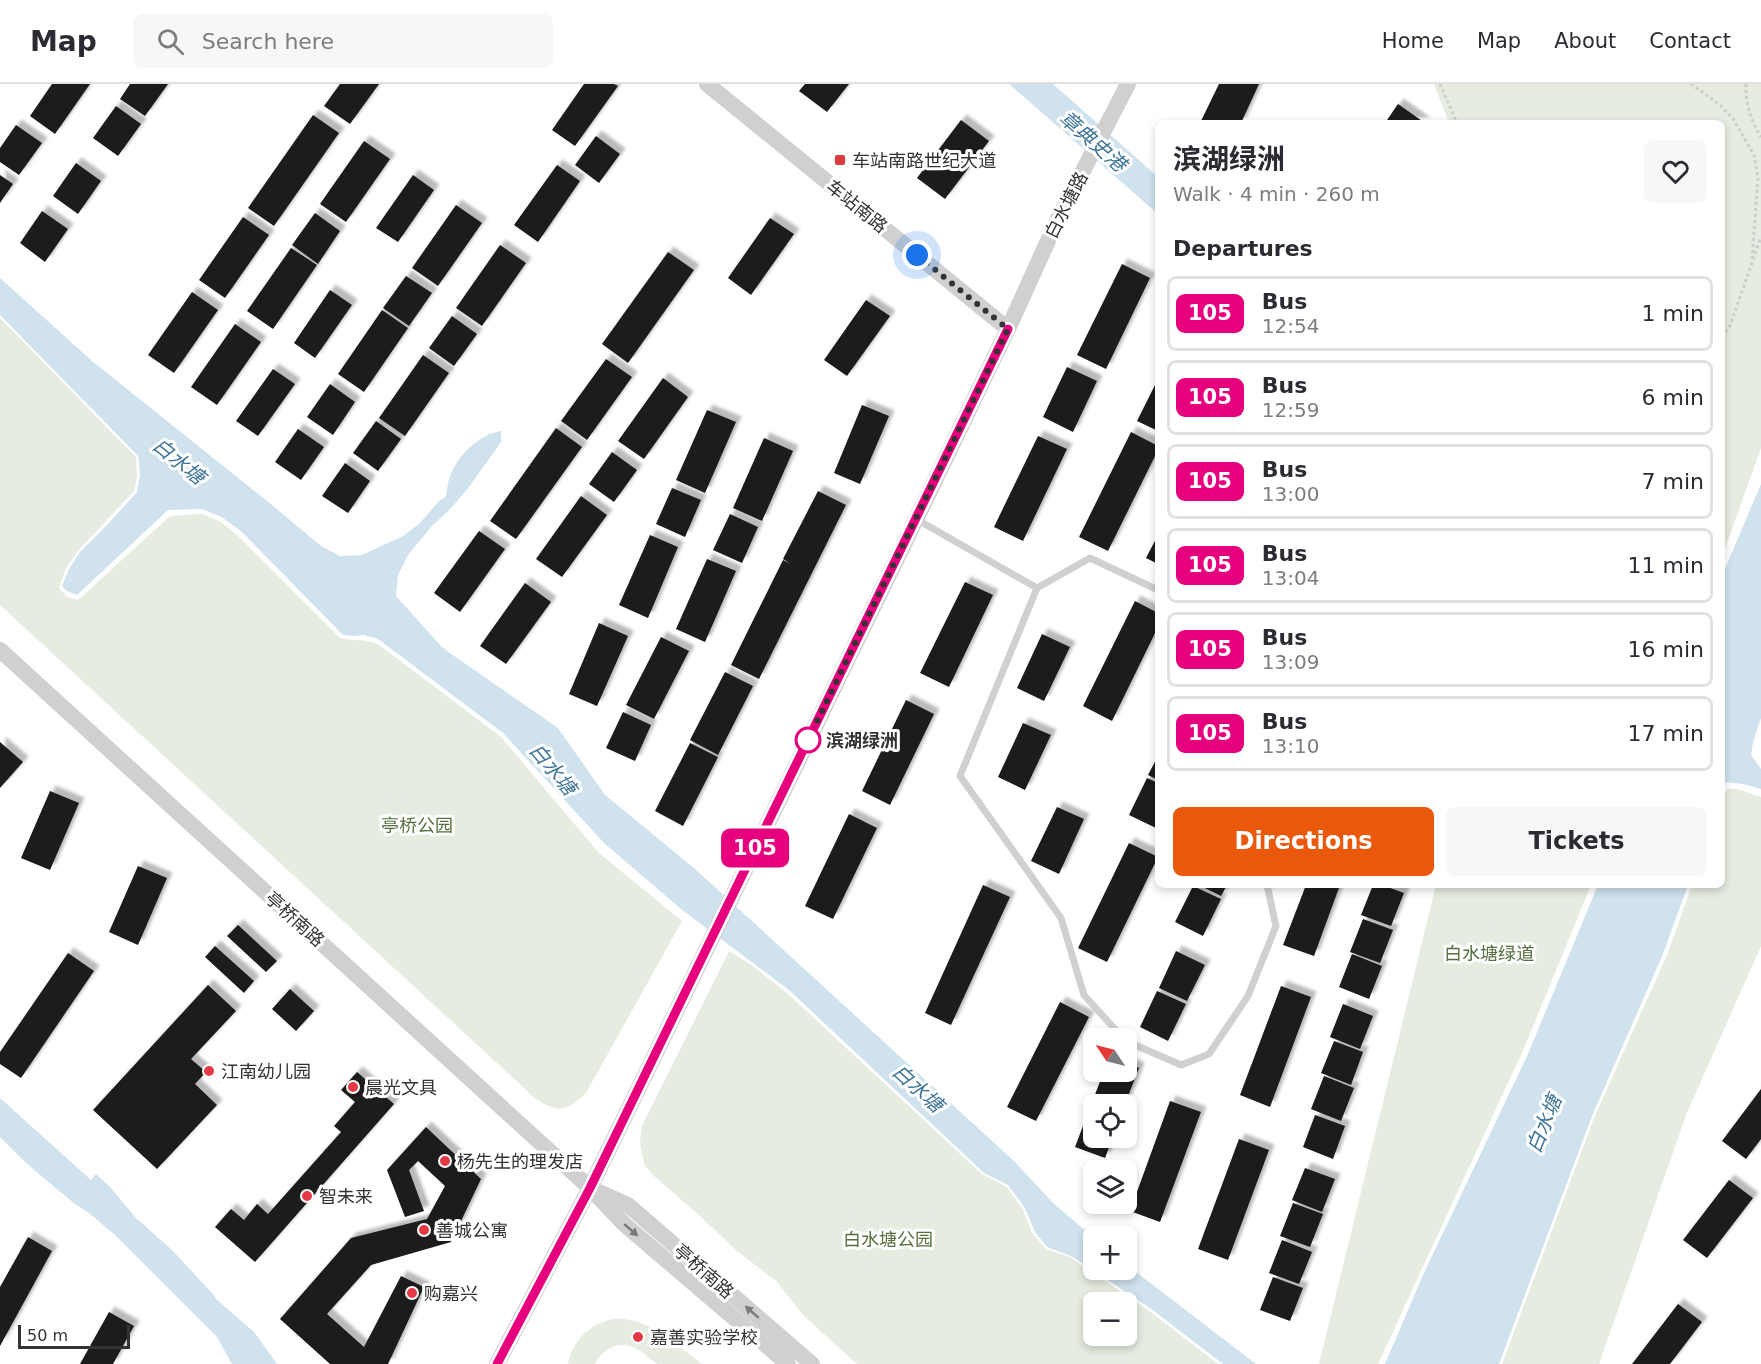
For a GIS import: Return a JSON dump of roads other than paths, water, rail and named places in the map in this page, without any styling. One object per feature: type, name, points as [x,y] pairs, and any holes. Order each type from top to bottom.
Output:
[{"type":"street","name":"车站南路","points":[[707,84],[1008,329]]},
{"type":"street","name":"白水塘路","points":[[497,1364],[590,1188],[1008,329],[1056,223],[1128,84]]},
{"type":"street","name":"亭桥南路","points":[[0,650],[590,1188],[624,1224],[788,1364]]},
{"type":"street","name":"亭桥南路","points":[[590,1188],[628,1205],[812,1364]]},
{"type":"lane","points":[[916,519],[1037,588]]},
{"type":"lane","points":[[1114,1028],[1084,995],[1061,918],[960,776],[1037,588],[1090,558],[1155,589]]},
{"type":"lane","points":[[1137,1046],[1181,1065],[1209,1054],[1248,996],[1276,926],[1268,888]]},
{"type":"water","name":"章典史港","points":[[1009,84],[1053,84],[1155,174],[1155,211]]},
{"type":"water","name":"白水塘","points":[[0,278],[92,361],[321,546],[340,556],[362,555],[403,536],[419,524],[440,500],[445,498],[451,474],[465,452],[485,436],[501,431],[501,442],[469,487],[408,555],[398,575],[396,596],[447,651],[558,728],[605,795],[694,868],[1014,1161],[1054,1204],[1083,1229],[1083,1264],[1071,1256],[1047,1247],[1035,1232],[1025,1208],[1008,1185],[984,1173],[789,990],[681,909],[604,843],[503,733],[378,639],[364,635],[343,635],[242,532],[222,517],[202,509],[168,510],[77,595],[67,591],[62,586],[80,552],[137,492],[140,475],[138,456],[0,315]]},
{"type":"water","points":[[1761,484],[1761,718],[1751,755],[1761,769],[1761,789],[1725,782],[1725,569]]},
{"type":"water","name":"白水塘","points":[[1597,888],[1687,888],[1663,954],[1592,1116],[1499,1364],[1385,1364],[1423,1275],[1528,1054]]},
{"type":"water","points":[[0,1098],[91,1180],[96,1174],[110,1187],[136,1218],[172,1250],[216,1299],[254,1332],[277,1364],[232,1364],[217,1337],[115,1235],[25,1162],[0,1137]]},
{"type":"water","points":[[1137,1273],[1256,1364],[1223,1364],[1137,1299],[1137,1292],[1126,1292],[1107,1280],[1137,1280]]},
{"type":"place","name":"车站南路世纪大道","points":[[840,160]]},
{"type":"place","name":"滨湖绿洲","points":[[808,740]]},
{"type":"place","name":"江南幼儿园","points":[[209,1071]]},
{"type":"place","name":"晨光文具","points":[[353,1087]]},
{"type":"place","name":"杨先生的理发店","points":[[445,1161]]},
{"type":"place","name":"智未来","points":[[307,1196]]},
{"type":"place","name":"善城公寓","points":[[424,1230]]},
{"type":"place","name":"购嘉兴","points":[[412,1293]]},
{"type":"place","name":"嘉善实验学校","points":[[638,1337]]},
{"type":"park label","name":"亭桥公园","points":[[417,825]]},
{"type":"park label","name":"白水塘绿道","points":[[1489,953]]},
{"type":"park label","name":"白水塘公园","points":[[888,1239]]}]
